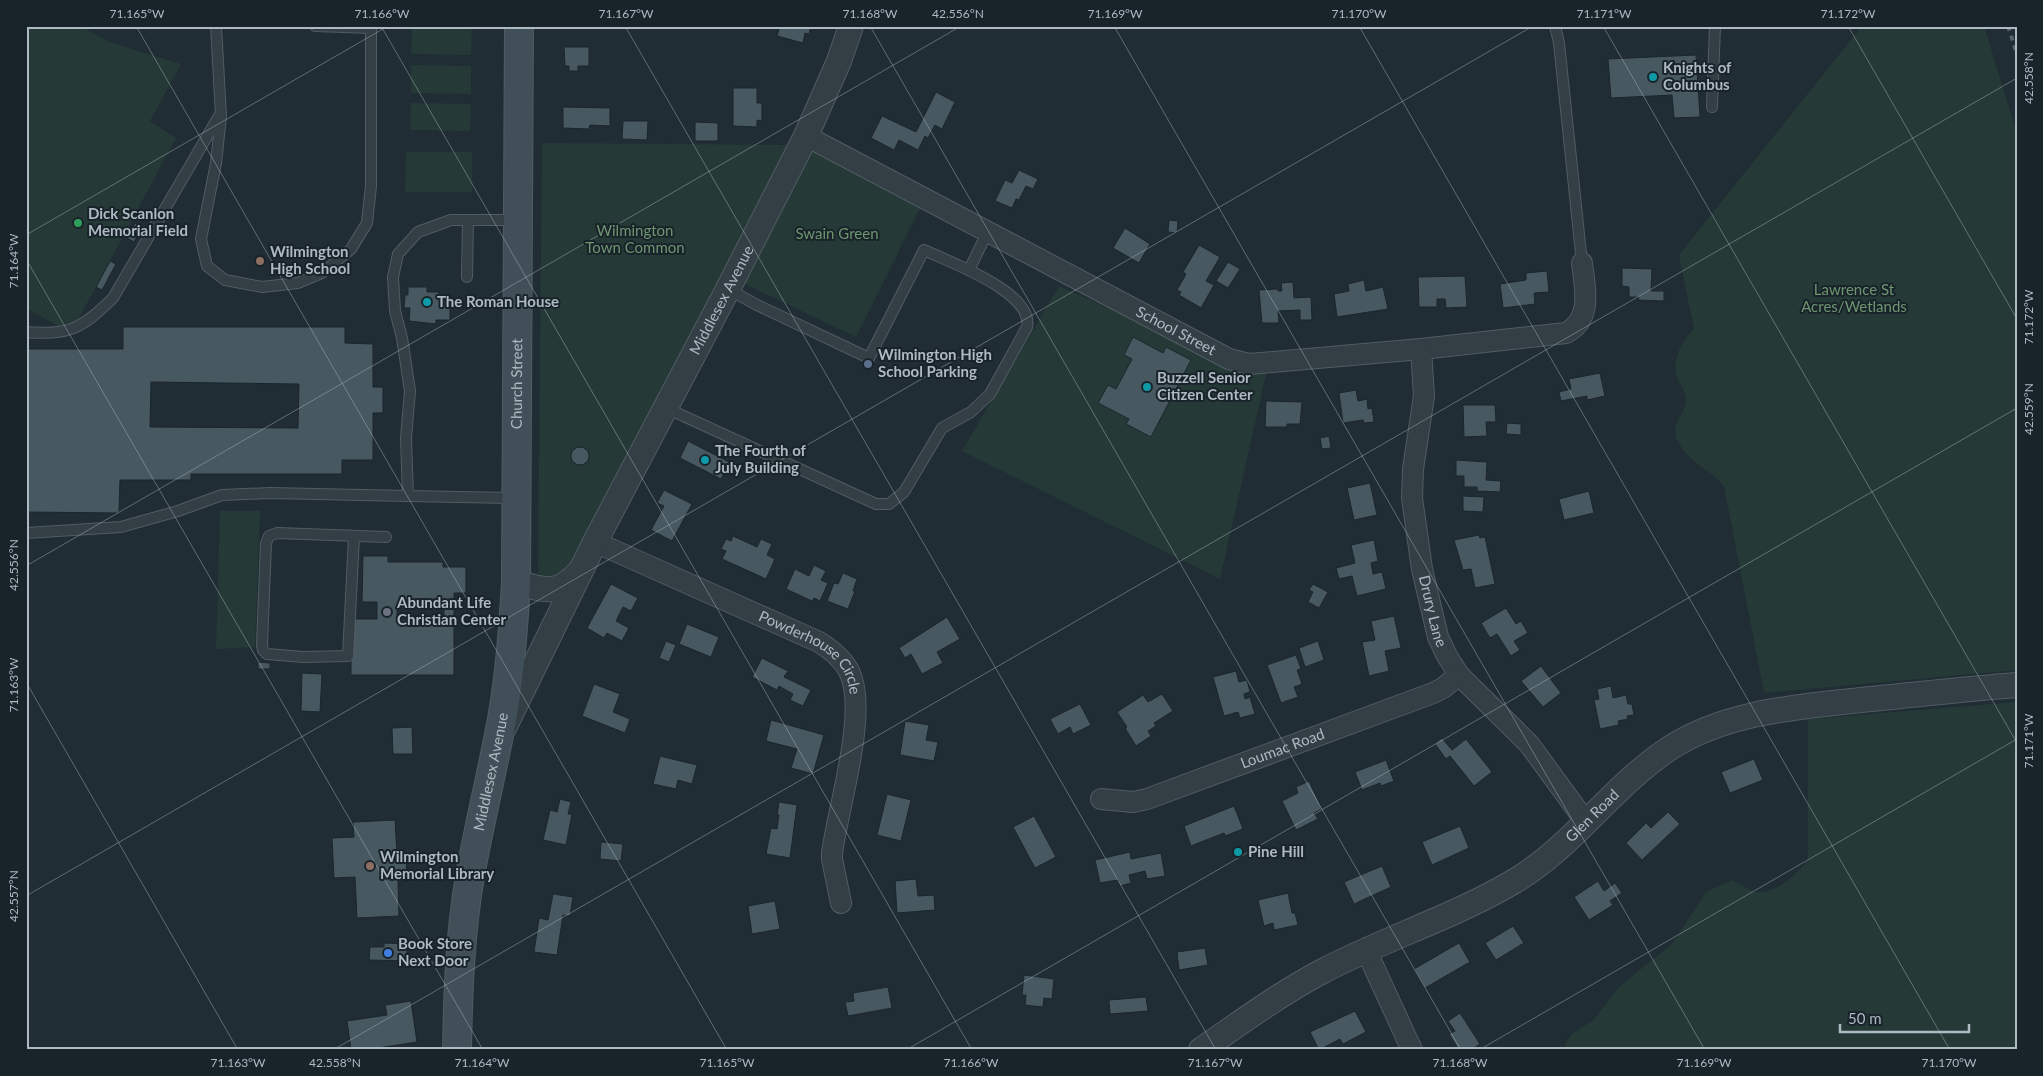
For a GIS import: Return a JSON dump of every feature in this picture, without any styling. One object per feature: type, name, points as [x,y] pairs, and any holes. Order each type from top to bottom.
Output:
[{"type":"main road","name":"Church Street","points":[[498,739],[512,642],[516,582],[519,26]]},
{"type":"main road","name":"Middlesex Avenue","points":[[457,1050],[458,973],[467,896],[498,739]]},
{"type":"street","name":"Middlesex Avenue","points":[[498,739],[595,542],[806,136],[828,88],[851,26]]},
{"type":"street","name":"School Street","points":[[806,136],[1228,359],[1254,365],[1561,334],[1571,330],[1581,321],[1585,306],[1582,263]]},
{"type":"street","name":"Drury Lane","points":[[1421,349],[1424,396],[1412,474],[1414,524],[1422,569],[1438,637],[1459,675],[1529,744],[1586,822]]},
{"type":"street","name":"Powderhouse Circle","points":[[595,542],[819,642],[836,654],[846,666],[853,682],[856,707],[846,780],[832,856],[841,903]]},
{"type":"street","name":"Middlesex Avenue","points":[[516,582],[538,589],[552,590],[564,586],[581,570]]},
{"type":"street","name":"Loumac Road","points":[[1101,799],[1132,802],[1147,799],[1433,693],[1443,688],[1459,675]]},
{"type":"street","name":"Glen Road","points":[[1201,1050],[1254,1011],[1290,989],[1366,950],[1487,896],[1534,869],[1561,847],[1622,787],[1671,748],[1700,733],[1736,720],[1800,707],[2017,685]]},
{"type":"street","points":[[1366,950],[1412,1050]]},
{"type":"lane","points":[[216,26],[221,113],[216,163],[201,239],[207,266],[225,280],[262,287],[298,283],[322,273],[351,249],[367,223],[371,186],[371,27],[315,26]]},
{"type":"lane","points":[[1555,26],[1560,53],[1582,263]]},
{"type":"lane","points":[[1712,107],[1715,26]]},
{"type":"lane","points":[[26,332],[48,334],[76,328],[91,320],[113,298],[221,113]]},
{"type":"lane","points":[[408,496],[406,438],[410,392],[402,338],[395,312],[393,277],[398,254],[418,232],[451,220],[517,220]]},
{"type":"lane","points":[[467,277],[468,220]]},
{"type":"lane","points":[[969,270],[988,232]]},
{"type":"lane","points":[[665,407],[876,504],[883,505],[893,502],[904,492],[942,428],[971,412],[990,394],[1028,322],[1024,312],[1005,290],[986,278],[924,250],[869,358],[757,305],[728,289]]},
{"type":"lane","points":[[26,533],[121,527],[178,511],[222,495],[270,493],[516,498]]},
{"type":"lane","points":[[354,536],[348,656],[304,657],[272,655],[264,652],[262,647],[267,538],[277,533],[386,537]]},
{"type":"green space","name":"Dick Scanlon Memorial Field","points":[[26,26],[80,26],[112,43],[181,64],[150,121],[176,138],[78,320],[58,326],[26,308]]},
{"type":"green space","name":"Lawrence St Acres/Wetlands","points":[[1862,26],[1984,26],[2017,133],[2017,670],[1764,693],[1724,486],[1687,454],[1676,438],[1677,423],[1686,402],[1675,368],[1682,344],[1694,329],[1679,255]]},
{"type":"green space","points":[[412,27],[472,28],[471,55],[411,54]]},
{"type":"green space","points":[[411,65],[471,66],[471,94],[411,93]]},
{"type":"green space","points":[[411,103],[471,104],[470,131],[410,130]]},
{"type":"green space","name":"Wilmington Town Common","points":[[542,143],[789,145],[586,539],[566,568],[561,573],[550,576],[538,574]]},
{"type":"green space","name":"Swain Green","points":[[810,147],[921,206],[856,337],[743,283]]},
{"type":"green space","points":[[406,152],[472,152],[472,192],[405,192]]},
{"type":"green space","points":[[1059,286],[1239,367],[1267,370],[1220,579],[962,451]]},
{"type":"green space","points":[[220,511],[260,511],[255,647],[216,649]]},
{"type":"green space","points":[[2017,702],[2017,1050],[1565,1050],[1566,1043],[1571,1035],[1594,1019],[1619,987],[1672,944],[1706,892],[1731,880],[1756,892],[1771,890],[1786,882],[1808,859],[1808,719]]},
{"type":"building","points":[[780,26],[811,26],[809,34],[805,33],[803,43],[777,36]]},
{"type":"building","points":[[564,47],[589,47],[589,66],[578,66],[578,71],[569,71],[569,66],[565,66]]},
{"type":"building","name":"Knights of Columbus","points":[[1696,55],[1700,117],[1674,118],[1672,95],[1611,98],[1608,59]]},
{"type":"building","points":[[733,88],[757,88],[757,103],[762,103],[762,121],[757,120],[757,127],[733,126]]},
{"type":"building","points":[[936,92],[955,102],[942,129],[935,125],[928,138],[925,136],[918,150],[899,140],[894,150],[871,138],[882,116],[916,132]]},
{"type":"building","points":[[563,107],[610,108],[610,126],[590,125],[589,129],[563,128]]},
{"type":"building","points":[[623,121],[648,121],[647,140],[622,139]]},
{"type":"building","points":[[695,122],[718,123],[718,141],[695,141]]},
{"type":"building","points":[[1019,170],[1038,179],[1033,189],[1026,186],[1019,200],[1016,199],[1012,208],[995,201],[1005,180],[1012,183]]},
{"type":"building","points":[[1169,220],[1178,221],[1177,233],[1168,232]]},
{"type":"building","points":[[135,223],[142,227],[134,242],[127,238]]},
{"type":"building","points":[[1125,228],[1150,244],[1139,263],[1113,248]]},
{"type":"building","points":[[1199,245],[1220,257],[1206,281],[1214,285],[1201,308],[1179,295],[1181,292],[1177,290],[1186,274],[1183,272]]},
{"type":"building","points":[[110,261],[116,264],[102,290],[96,287]]},
{"type":"building","points":[[1228,262],[1240,269],[1228,288],[1216,281]]},
{"type":"building","points":[[1622,268],[1652,269],[1651,291],[1664,291],[1664,301],[1638,300],[1639,297],[1629,297],[1629,287],[1622,286]]},
{"type":"building","points":[[1547,271],[1549,292],[1534,293],[1535,304],[1503,308],[1500,284],[1526,280],[1526,273]]},
{"type":"building","points":[[1465,276],[1467,307],[1446,308],[1445,299],[1437,299],[1437,307],[1419,307],[1418,277]]},
{"type":"building","points":[[1364,280],[1366,291],[1383,287],[1388,309],[1337,317],[1334,294],[1349,291],[1348,284]]},
{"type":"building","points":[[1293,282],[1294,298],[1311,297],[1312,320],[1300,320],[1300,310],[1278,311],[1279,323],[1262,323],[1259,290],[1278,289],[1278,291],[1282,291],[1281,283]]},
{"type":"building","name":"The Roman House","points":[[408,287],[427,287],[427,292],[439,292],[439,295],[450,295],[450,320],[436,320],[436,324],[409,321],[410,308],[404,308]]},
{"type":"building","points":[[123,327],[345,327],[345,343],[373,344],[373,387],[383,387],[383,413],[373,413],[373,460],[342,460],[342,474],[191,474],[191,480],[120,480],[119,513],[26,512],[26,349],[123,349]],"holes":[[[151,382],[299,384],[298,428],[150,427]]]},
{"type":"building","name":"Buzzell Senior Citizen Center","points":[[1133,337],[1163,353],[1166,347],[1191,360],[1151,437],[1126,424],[1129,419],[1098,403],[1108,385],[1116,389],[1132,359],[1124,355]]},
{"type":"building","points":[[1600,373],[1605,396],[1587,400],[1587,396],[1561,401],[1559,392],[1571,389],[1569,379]]},
{"type":"building","points":[[1356,390],[1358,401],[1367,399],[1368,409],[1372,408],[1374,422],[1364,423],[1363,420],[1343,423],[1339,393]]},
{"type":"building","points":[[1266,401],[1302,402],[1300,424],[1287,424],[1287,427],[1265,427]]},
{"type":"building","points":[[1463,405],[1495,405],[1496,422],[1486,422],[1487,436],[1464,437]]},
{"type":"building","points":[[1507,423],[1521,424],[1521,435],[1506,434]]},
{"type":"building","points":[[1329,436],[1331,448],[1322,449],[1320,438]]},
{"type":"building","name":"The Fourth of July Building","points":[[688,441],[729,462],[721,479],[680,458]]},
{"type":"building","points":[[580,447],[586,450],[589,456],[586,462],[580,465],[574,462],[571,456],[574,450]]},
{"type":"building","points":[[1456,460],[1487,462],[1486,480],[1501,481],[1500,492],[1477,491],[1477,487],[1464,487],[1464,476],[1456,476]]},
{"type":"building","points":[[1370,483],[1377,515],[1354,520],[1347,488]]},
{"type":"building","points":[[664,490],[692,504],[672,541],[651,530],[664,506],[657,503]]},
{"type":"building","points":[[1589,491],[1594,513],[1564,520],[1559,499]]},
{"type":"building","points":[[1463,496],[1484,497],[1483,512],[1463,511]]},
{"type":"building","points":[[1479,535],[1480,538],[1485,537],[1495,584],[1475,588],[1471,569],[1463,570],[1454,540]]},
{"type":"building","points":[[733,536],[757,547],[761,539],[772,544],[767,555],[775,559],[766,579],[722,559],[726,551],[721,549],[726,539],[731,541]]},
{"type":"building","points":[[1374,540],[1378,561],[1371,563],[1373,574],[1382,572],[1386,589],[1357,596],[1352,576],[1339,579],[1336,568],[1355,563],[1351,545]]},
{"type":"building","name":"Abundant Life Christian Center","points":[[363,556],[388,556],[388,562],[443,562],[443,567],[466,567],[466,593],[454,593],[454,675],[351,675],[351,619],[377,619],[377,602],[362,602]],"holes":[[[410,599],[444,599],[444,620],[397,620],[397,604],[410,604]]]},
{"type":"building","points":[[814,565],[826,571],[821,580],[828,583],[820,601],[814,598],[812,601],[786,589],[795,569],[809,576]]},
{"type":"building","points":[[843,573],[857,579],[853,591],[855,591],[848,609],[827,601],[834,583],[838,584]]},
{"type":"building","points":[[611,584],[638,598],[631,611],[623,607],[616,621],[629,628],[622,641],[607,633],[604,638],[587,628]]},
{"type":"building","points":[[1313,584],[1328,592],[1319,608],[1308,602],[1313,592],[1309,590]]},
{"type":"building","points":[[1506,608],[1516,624],[1521,621],[1528,633],[1514,641],[1520,650],[1511,656],[1497,634],[1490,638],[1481,623]]},
{"type":"building","points":[[1394,616],[1401,648],[1385,651],[1389,671],[1369,676],[1362,642],[1375,640],[1371,621]]},
{"type":"building","points":[[947,617],[960,639],[937,652],[943,663],[922,674],[911,654],[905,658],[899,648]]},
{"type":"building","points":[[687,624],[719,637],[711,657],[679,644]]},
{"type":"building","points":[[666,641],[676,645],[669,662],[659,658]]},
{"type":"building","points":[[1318,641],[1324,660],[1305,667],[1299,648]]},
{"type":"building","points":[[1296,655],[1301,669],[1297,670],[1302,684],[1294,687],[1298,697],[1281,703],[1267,665]]},
{"type":"building","points":[[762,658],[788,671],[784,677],[811,690],[803,706],[790,700],[793,694],[779,686],[777,690],[752,677]]},
{"type":"building","points":[[258,662],[270,663],[270,669],[258,669]]},
{"type":"building","points":[[1541,666],[1561,693],[1543,707],[1521,681]]},
{"type":"building","points":[[1236,671],[1239,682],[1247,680],[1250,692],[1244,694],[1245,699],[1250,697],[1255,714],[1240,718],[1238,712],[1224,716],[1213,677]]},
{"type":"building","points":[[302,673],[322,674],[320,712],[301,711]]},
{"type":"building","points":[[594,684],[620,694],[613,712],[630,719],[625,733],[582,716]]},
{"type":"building","points":[[1611,686],[1613,698],[1626,695],[1628,704],[1632,704],[1634,715],[1627,716],[1628,719],[1618,721],[1619,725],[1600,729],[1594,700],[1599,699],[1597,689]]},
{"type":"building","points":[[1162,694],[1173,711],[1154,723],[1156,726],[1148,731],[1151,736],[1136,746],[1117,712],[1143,695],[1148,702]]},
{"type":"building","points":[[1080,704],[1091,725],[1073,734],[1070,727],[1058,734],[1050,719]]},
{"type":"building","points":[[771,720],[824,735],[813,774],[791,768],[797,749],[766,741]]},
{"type":"building","points":[[905,721],[929,725],[926,740],[938,742],[934,761],[900,755]]},
{"type":"building","points":[[412,727],[413,754],[393,754],[392,728]]},
{"type":"building","points":[[1442,738],[1452,750],[1466,739],[1492,772],[1474,786],[1450,756],[1446,759],[1435,744]]},
{"type":"building","points":[[660,756],[697,765],[692,784],[678,780],[676,789],[653,784]]},
{"type":"building","points":[[1754,759],[1763,780],[1730,793],[1721,772]]},
{"type":"building","points":[[1386,760],[1394,781],[1381,786],[1380,783],[1362,790],[1355,772]]},
{"type":"building","points":[[1309,781],[1322,809],[1314,813],[1318,819],[1296,830],[1282,801],[1298,793],[1296,787]]},
{"type":"building","points":[[887,794],[911,800],[901,841],[877,835]]},
{"type":"building","points":[[560,799],[571,802],[568,814],[572,814],[566,845],[543,840],[550,810],[557,812]]},
{"type":"building","points":[[779,802],[797,805],[790,858],[766,854],[771,828],[777,829]]},
{"type":"building","points":[[1234,806],[1243,829],[1225,836],[1224,833],[1191,846],[1184,826]]},
{"type":"building","points":[[1668,812],[1680,824],[1642,860],[1626,843],[1646,823],[1651,828]]},
{"type":"building","points":[[1034,816],[1056,857],[1035,868],[1013,827]]},
{"type":"building","name":"Wilmington Memorial Library","points":[[395,820],[397,855],[406,854],[407,881],[398,881],[399,916],[357,918],[355,877],[334,878],[332,838],[354,837],[353,822]]},
{"type":"building","points":[[1460,826],[1469,848],[1432,865],[1422,842]]},
{"type":"building","points":[[601,842],[623,844],[621,861],[600,859]]},
{"type":"building","points":[[1130,852],[1131,859],[1161,853],[1165,876],[1147,879],[1145,871],[1129,875],[1131,883],[1120,886],[1118,880],[1100,883],[1095,860]]},
{"type":"building","points":[[1382,866],[1391,887],[1354,904],[1344,882]]},
{"type":"building","points":[[916,879],[918,896],[934,895],[935,910],[897,913],[895,881]]},
{"type":"building","points":[[1598,881],[1604,891],[1615,883],[1622,893],[1610,901],[1613,905],[1589,920],[1574,897]]},
{"type":"building","points":[[1288,893],[1292,913],[1295,913],[1298,925],[1274,930],[1273,923],[1264,926],[1258,900]]},
{"type":"building","points":[[553,894],[573,897],[570,916],[563,915],[557,955],[534,952],[539,918],[548,920]]},
{"type":"building","points":[[775,901],[780,929],[752,934],[748,906]]},
{"type":"building","points":[[1513,926],[1524,943],[1496,960],[1485,943]]},
{"type":"building","name":"Book Store Next Door","points":[[384,943],[407,944],[407,961],[369,960],[370,947],[384,947]]},
{"type":"building","points":[[1459,943],[1470,962],[1425,988],[1414,969]]},
{"type":"building","points":[[1205,948],[1208,965],[1179,970],[1177,952]]},
{"type":"building","points":[[1024,975],[1054,979],[1052,999],[1044,998],[1043,1007],[1025,1005],[1026,995],[1022,995]]},
{"type":"building","points":[[888,987],[892,1008],[848,1016],[845,1002],[854,1001],[853,993]]},
{"type":"building","points":[[1146,997],[1148,1011],[1110,1014],[1109,1000]]},
{"type":"building","points":[[411,1001],[417,1042],[365,1050],[351,1050],[347,1021],[387,1015],[385,1005]]},
{"type":"building","points":[[1355,1011],[1366,1032],[1343,1044],[1340,1039],[1319,1050],[1310,1032]]},
{"type":"building","points":[[1460,1013],[1480,1044],[1471,1050],[1459,1050],[1449,1034],[1455,1031],[1448,1021]]},
{"type":"railway","points":[[2008,26],[2017,54]]},
{"type":"place","name":"Knights of Columbus","points":[[1653,77]]},
{"type":"place","name":"Dick Scanlon Memorial Field","points":[[78,223]]},
{"type":"place","name":"Wilmington High School","points":[[260,261]]},
{"type":"place","name":"The Roman House","points":[[427,302]]},
{"type":"place","name":"Wilmington High School Parking","points":[[868,364]]},
{"type":"place","name":"Buzzell Senior Citizen Center","points":[[1147,387]]},
{"type":"place","name":"The Fourth of July Building","points":[[705,460]]},
{"type":"place","name":"Abundant Life Christian Center","points":[[387,612]]},
{"type":"place","name":"Pine Hill","points":[[1238,852]]},
{"type":"place","name":"Wilmington Memorial Library","points":[[370,866]]},
{"type":"place","name":"Book Store Next Door","points":[[388,953]]}]
